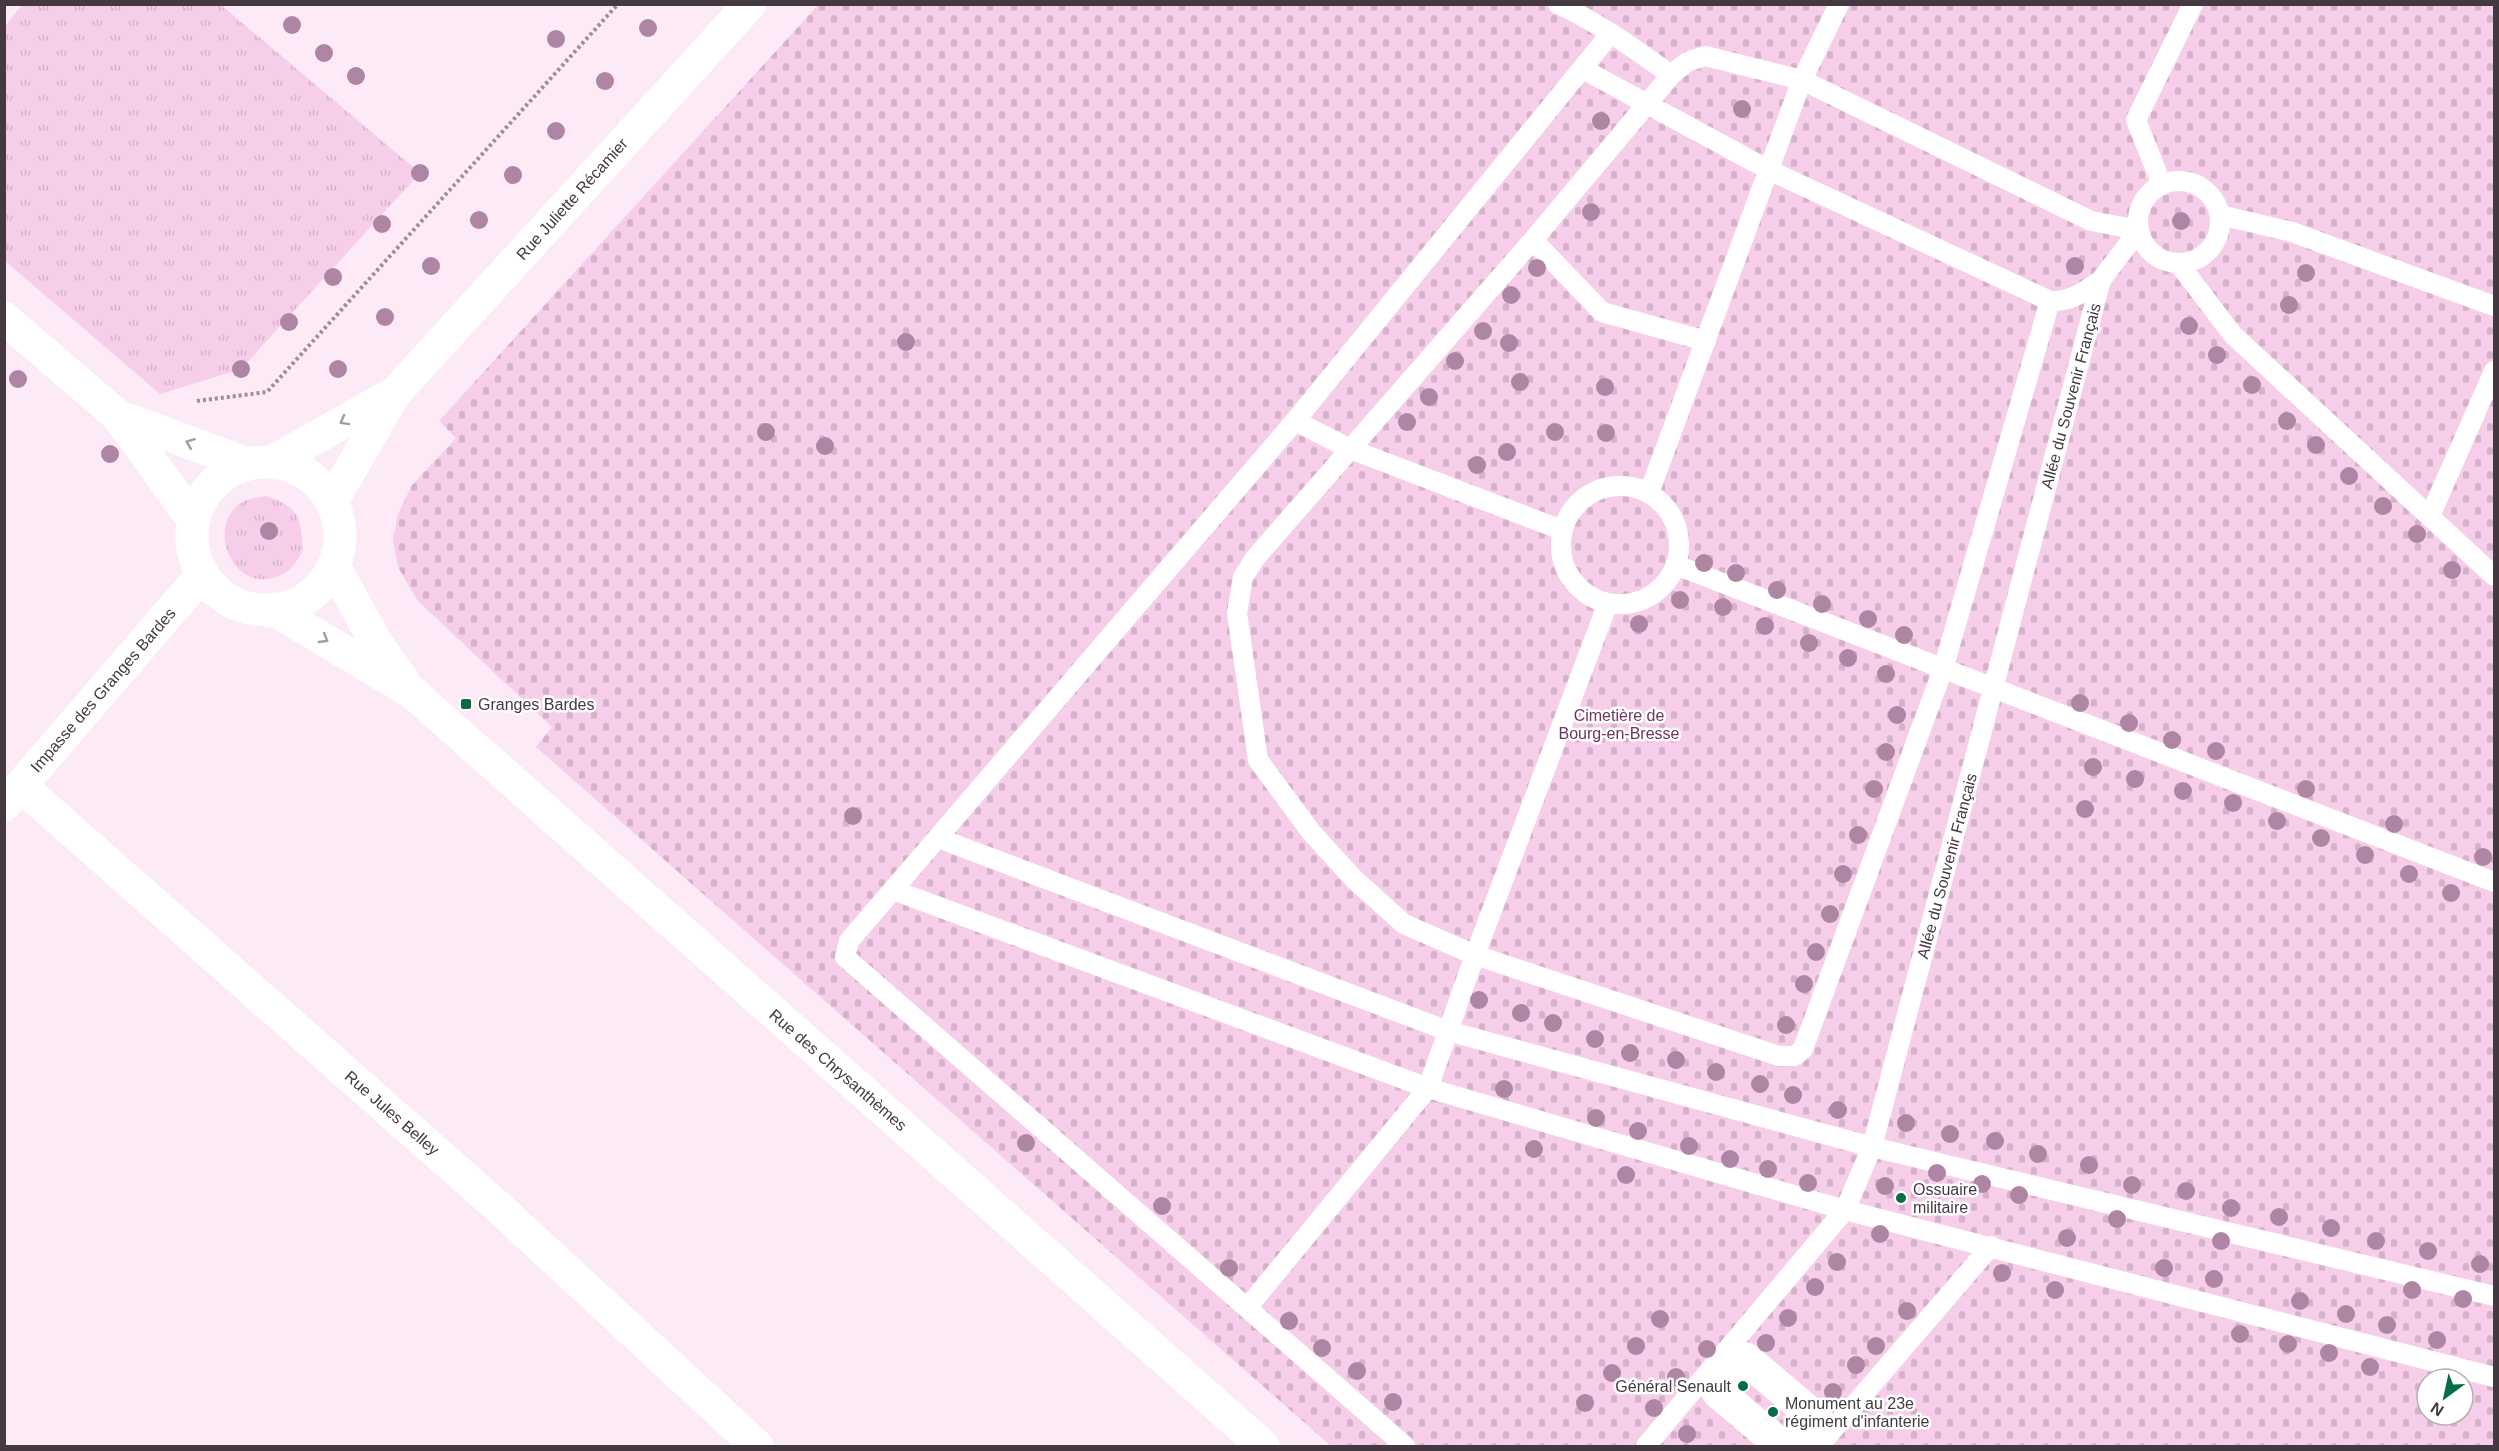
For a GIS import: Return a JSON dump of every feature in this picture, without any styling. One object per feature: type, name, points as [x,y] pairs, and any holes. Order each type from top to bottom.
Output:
[{"type":"street","name":"Rue Juliette Récamier","points":[[332,501],[395,393],[750,4]]},
{"type":"street","points":[[4,318],[118,416],[192,518]]},
{"type":"street","name":"Rue Juliette Récamier","points":[[259,462],[395,393]]},
{"type":"street","points":[[118,416],[259,462],[308,474],[332,501],[339,522],[340,544],[334,566],[317,589],[293,605],[273,609],[252,609],[225,598],[202,575],[192,548],[192,518],[211,484],[259,462]]},
{"type":"street","name":"Rue des Chrysanthèmes","points":[[334,566],[375,641],[413,693]]},
{"type":"street","name":"Impasse des Granges Bardes","points":[[13,795],[202,575]]},
{"type":"street","name":"Rue des Chrysanthèmes","points":[[273,609],[413,693],[1263,1446]]},
{"type":"street","name":"Rue Jules Belley","points":[[13,795],[497,1206],[757,1446]]},
{"type":"street","points":[[1782,1446],[1718,1392],[1746,1359],[1817,1419],[1794,1446]]},
{"type":"lane","points":[[1558,4],[1584,16],[1671,75]]},
{"type":"lane","points":[[1649,493],[1802,80],[1839,4]]},
{"type":"lane","points":[[2162,184],[2136,120],[2193,4]]},
{"type":"lane","points":[[1405,1446],[845,957],[849,941],[1295,421],[1611,33]]},
{"type":"lane","points":[[2050,301],[1943,669],[1803,1049],[1795,1056],[1779,1056],[1475,955],[1404,924],[1355,880],[1311,831],[1258,760],[1237,613],[1243,577],[1256,557],[1533,240],[1671,75],[1687,62],[1705,56],[1802,80],[2091,221],[2139,230]]},
{"type":"lane","points":[[1583,69],[1769,170],[2050,301],[2063,302],[2076,298],[2101,280]]},
{"type":"lane","points":[[2179,264],[2202,256],[2210,249],[2217,238],[2220,215],[2209,194],[2187,182],[2162,184],[2151,192],[2143,203],[2139,216],[2139,230],[2143,240],[2158,257],[2179,264],[2233,335],[2494,576]]},
{"type":"lane","points":[[2220,215],[2292,232],[2494,306]]},
{"type":"lane","name":"Allée du Souvenir Français","points":[[1646,1446],[1845,1210],[1872,1147],[2101,280],[2139,230]]},
{"type":"lane","points":[[1533,240],[1602,312],[1706,341]]},
{"type":"lane","points":[[2430,516],[2494,371]]},
{"type":"lane","points":[[1295,421],[1350,448],[1562,530]]},
{"type":"lane","points":[[1629,486],[1649,493],[1672,517],[1678,532],[1679,549],[1676,565],[1668,580],[1642,601],[1625,605],[1608,603],[1593,598],[1579,589],[1569,577],[1562,562],[1560,546],[1562,530],[1571,510],[1587,495],[1607,487],[1629,486]]},
{"type":"lane","points":[[1676,565],[2494,882]]},
{"type":"lane","points":[[1247,1308],[1428,1088],[1475,955],[1608,603]]},
{"type":"lane","points":[[938,838],[1448,1031],[1872,1147],[2494,1296]]},
{"type":"lane","points":[[893,890],[1428,1088],[1845,1210],[2494,1377]]},
{"type":"lane","points":[[1820,1446],[1991,1246]]},
{"type":"path","points":[[154,429],[166,405],[267,392],[618,4]]},
{"type":"green space","points":[[23,4],[221,5],[420,173],[241,369],[160,394],[5,261],[5,26]]},
{"type":"green space","name":"Cimetière de Bourg-en-Bresse","points":[[818,5],[2494,5],[2494,1446],[1331,1446],[536,747],[552,727],[417,600],[398,567],[393,540],[398,514],[412,485],[456,438],[439,421]]},
{"type":"green space","points":[[266,496],[292,509],[299,522],[303,550],[289,570],[268,579],[252,577],[239,569],[230,557],[225,542],[225,527],[231,512],[244,501]]},
{"type":"place","name":"Granges Bardes","points":[[466,704]]},
{"type":"place","name":"Ossuaire militaire","points":[[1901,1198]]},
{"type":"place","name":"Général Senault","points":[[1743,1386]]},
{"type":"place","name":"Monument au 23e régiment d'infanterie","points":[[1773,1412]]}]
